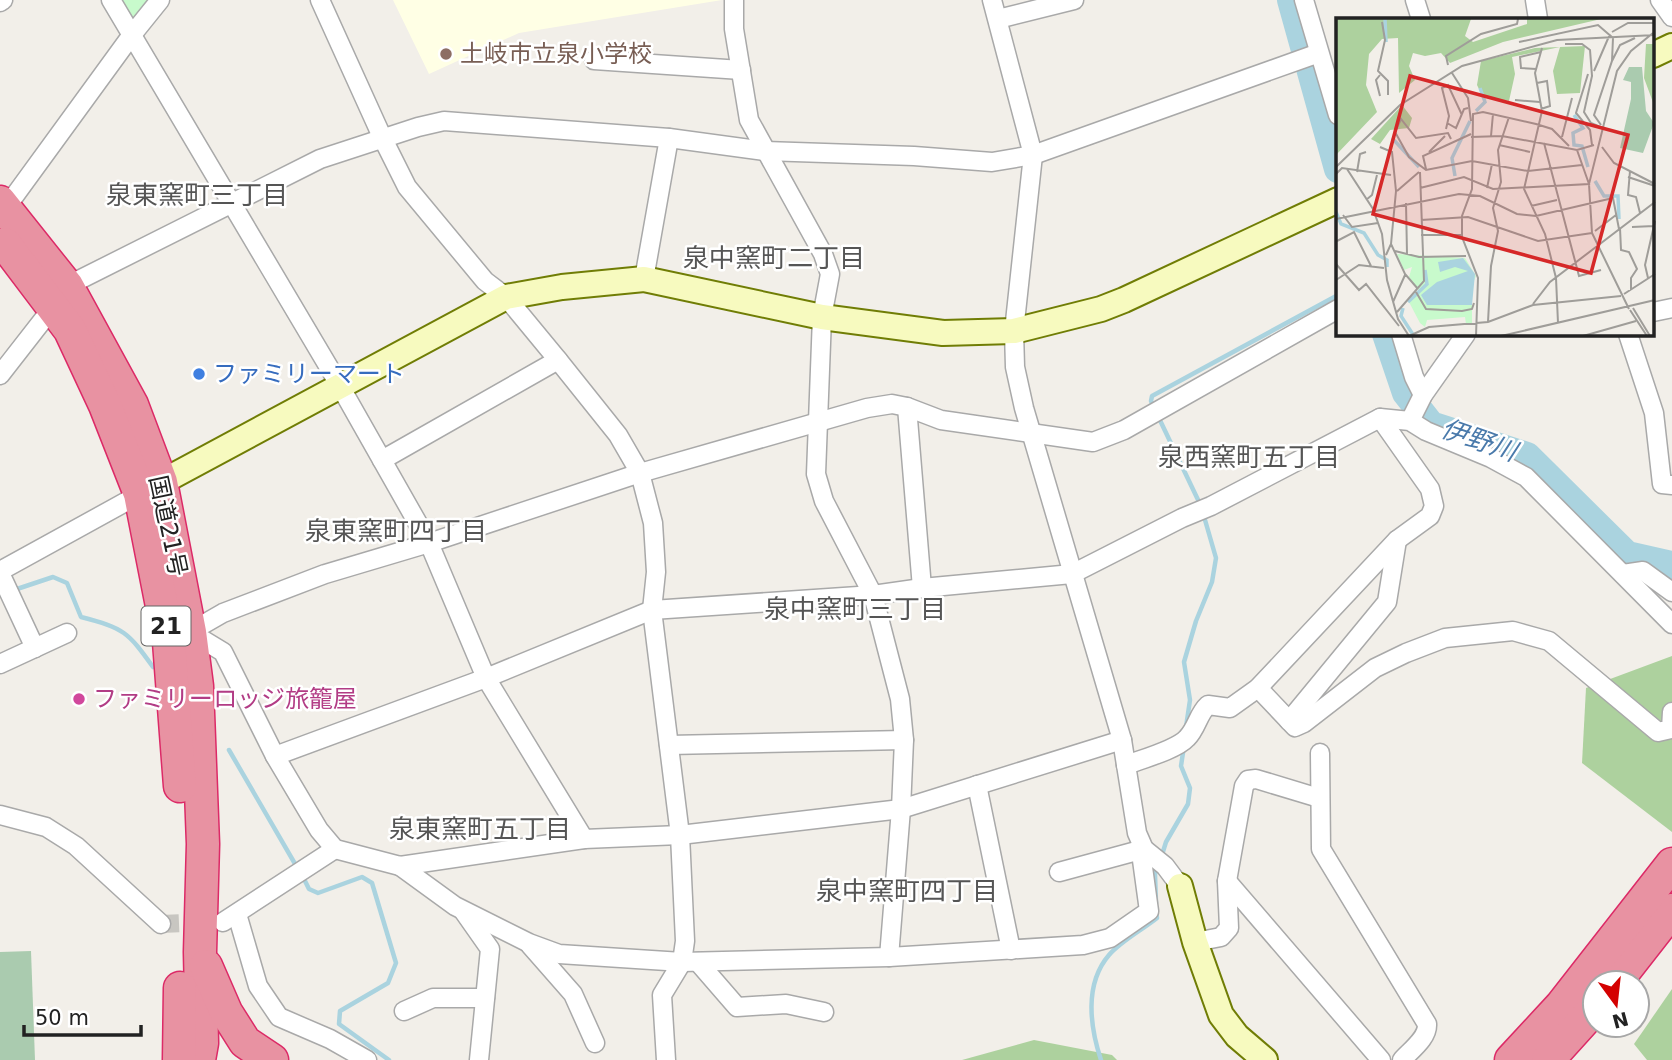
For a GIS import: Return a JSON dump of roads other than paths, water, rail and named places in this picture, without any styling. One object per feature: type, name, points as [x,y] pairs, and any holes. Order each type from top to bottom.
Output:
[{"type":"highway","name":"国道21号","points":[[2,216],[60,296],[132,405],[151,488],[190,632],[197,686],[203,844],[200,952],[189,1056]]},
{"type":"highway","name":"国道21号","points":[[151,488],[169,642],[184,834],[189,1056]]},
{"type":"highway","points":[[1511,1060],[1561,1006],[1672,864]]},
{"type":"highway","points":[[1626,969],[1672,910]]},
{"type":"highway","points":[[200,952],[226,1012],[245,1042],[272,1060]]},
{"type":"highway","points":[[1548,1060],[1581,1023]]},
{"type":"highway","points":[[189,1056],[252,1060]]},
{"type":"street","points":[[110,0],[340,386],[429,543],[486,678],[584,839]]},
{"type":"street","points":[[2,216],[131,36],[160,0]]},
{"type":"street","points":[[320,0],[407,187],[485,281],[506,297],[558,360],[618,435],[640,473],[653,523],[656,572],[652,610],[680,835],[685,941],[690,962],[737,1007],[786,1004],[824,1012]]},
{"type":"street","points":[[734,0],[734,29],[749,120],[823,254],[830,274],[822,317],[816,474],[824,500],[873,595],[900,699],[904,740],[889,957]]},
{"type":"street","points":[[992,0],[1033,155],[1014,331],[1015,367],[1031,435],[1122,740],[1137,833],[1153,857],[1180,886],[1195,942],[1221,1015],[1237,1036],[1265,1060]]},
{"type":"street","points":[[998,19],[1074,0]]},
{"type":"street","points":[[1304,0],[1336,108]]},
{"type":"street","points":[[1415,0],[1421,18]]},
{"type":"street","points":[[1535,0],[1538,18]]},
{"type":"street","points":[[1660,0],[1672,17]]},
{"type":"street","points":[[1654,55],[1672,46]]},
{"type":"street","points":[[0,375],[60,296],[230,203],[320,159],[444,121],[669,138],[765,150],[992,162],[1033,155],[1319,53]]},
{"type":"street","points":[[594,60],[741,70]]},
{"type":"street","points":[[643,279],[669,138]]},
{"type":"street","points":[[35,648],[1,576],[151,488],[506,297],[562,287],[643,279],[822,317],[943,333],[1014,331],[1101,309],[1124,300],[1334,202]]},
{"type":"street","points":[[1654,312],[1672,308]]},
{"type":"street","points":[[1153,857],[1142,860],[1149,911],[1110,938],[1083,945],[889,957],[690,962],[559,954],[529,943],[462,909],[400,866],[335,849],[319,830],[275,756],[223,652],[190,632],[223,613],[325,574],[429,543],[640,473],[867,408],[892,404],[941,420],[1093,442],[1124,430],[1336,310]]},
{"type":"street","points":[[1402,336],[1414,377],[1423,395]]},
{"type":"street","points":[[1410,421],[1423,395],[1465,336]]},
{"type":"street","points":[[1629,336],[1654,413],[1662,484],[1672,485]]},
{"type":"street","points":[[382,460],[558,360]]},
{"type":"street","points":[[907,407],[922,588]]},
{"type":"street","points":[[1126,765],[1188,738],[1201,712],[1208,705],[1230,708],[1258,688],[1396,540],[1430,516],[1434,506],[1430,489],[1380,418]]},
{"type":"street","points":[[275,756],[486,678],[652,610],[873,595],[1072,574],[1211,506],[1380,418],[1410,421],[1526,477],[1672,624]]},
{"type":"street","points":[[1289,721],[1387,601],[1396,540]]},
{"type":"street","points":[[1623,573],[1643,571],[1672,592]]},
{"type":"street","points":[[1258,688],[1294,727],[1304,723],[1375,668],[1445,638],[1513,631],[1549,641],[1657,732],[1671,729],[1672,712]]},
{"type":"street","points":[[0,664],[67,633]]},
{"type":"street","points":[[669,745],[904,740]]},
{"type":"street","points":[[400,866],[584,839],[680,835],[901,809],[1122,740]]},
{"type":"street","points":[[1320,753],[1321,849],[1427,1024],[1423,1037],[1402,1060]]},
{"type":"street","points":[[1195,942],[1221,937],[1229,928],[1227,881],[1244,786],[1248,780],[1256,779],[1319,799]]},
{"type":"street","points":[[977,785],[1011,950]]},
{"type":"street","points":[[0,815],[46,827],[76,846],[161,924]]},
{"type":"street","points":[[335,849],[230,918],[258,986],[279,1017],[330,1038],[367,1060]]},
{"type":"street","points":[[1059,872],[1153,857]]},
{"type":"street","points":[[1227,881],[1381,1060]]},
{"type":"street","points":[[462,909],[490,949],[479,1060]]},
{"type":"street","points":[[529,943],[573,994],[595,1043]]},
{"type":"street","points":[[666,1060],[662,995],[690,962]]},
{"type":"street","points":[[404,1011],[433,998],[485,998]]},
{"type":"waterway","name":"伊野川","points":[[1291,0],[1336,162]]},
{"type":"waterway","points":[[1153,406],[1152,396],[1336,296]]},
{"type":"waterway","name":"伊野川","points":[[1387,336],[1406,393],[1431,425],[1527,456],[1627,555],[1672,565]]},
{"type":"waterway","points":[[1157,414],[1200,504]]},
{"type":"waterway","points":[[1186,727],[1190,700],[1184,662],[1196,621],[1212,582],[1216,558],[1203,513]]},
{"type":"waterway","points":[[14,590],[53,577],[67,583],[81,617],[124,633],[153,667]]},
{"type":"waterway","points":[[1161,858],[1166,842],[1188,804],[1190,788],[1181,766],[1184,746]]},
{"type":"waterway","points":[[229,750],[298,869]]},
{"type":"waterway","points":[[1156,903],[1155,874],[1158,866]]},
{"type":"waterway","points":[[303,877],[309,889],[318,893],[362,877],[372,883],[396,963],[388,983],[340,1011],[339,1024],[389,1060]]},
{"type":"waterway","points":[[1101,1060],[1092,1020],[1096,979],[1109,955],[1157,918],[1156,911]]},
{"type":"tunnel","points":[[161,924],[207,922]]},
{"type":"place","name":"土岐市立泉小学校","points":[[446,54]]},
{"type":"place","name":"ファミリーマート","points":[[199,374]]},
{"type":"place","name":"ファミリーロッジ旅籠屋","points":[[79,699]]},
{"type":"district","name":"泉東窯町三丁目","points":[[197,195]]},
{"type":"district","name":"泉中窯町二丁目","points":[[774,258]]},
{"type":"district","name":"泉西窯町五丁目","points":[[1249,457]]},
{"type":"district","name":"泉東窯町四丁目","points":[[396,531]]},
{"type":"district","name":"泉中窯町三丁目","points":[[855,609]]},
{"type":"district","name":"泉東窯町五丁目","points":[[480,829]]},
{"type":"district","name":"泉中窯町四丁目","points":[[907,891]]}]
